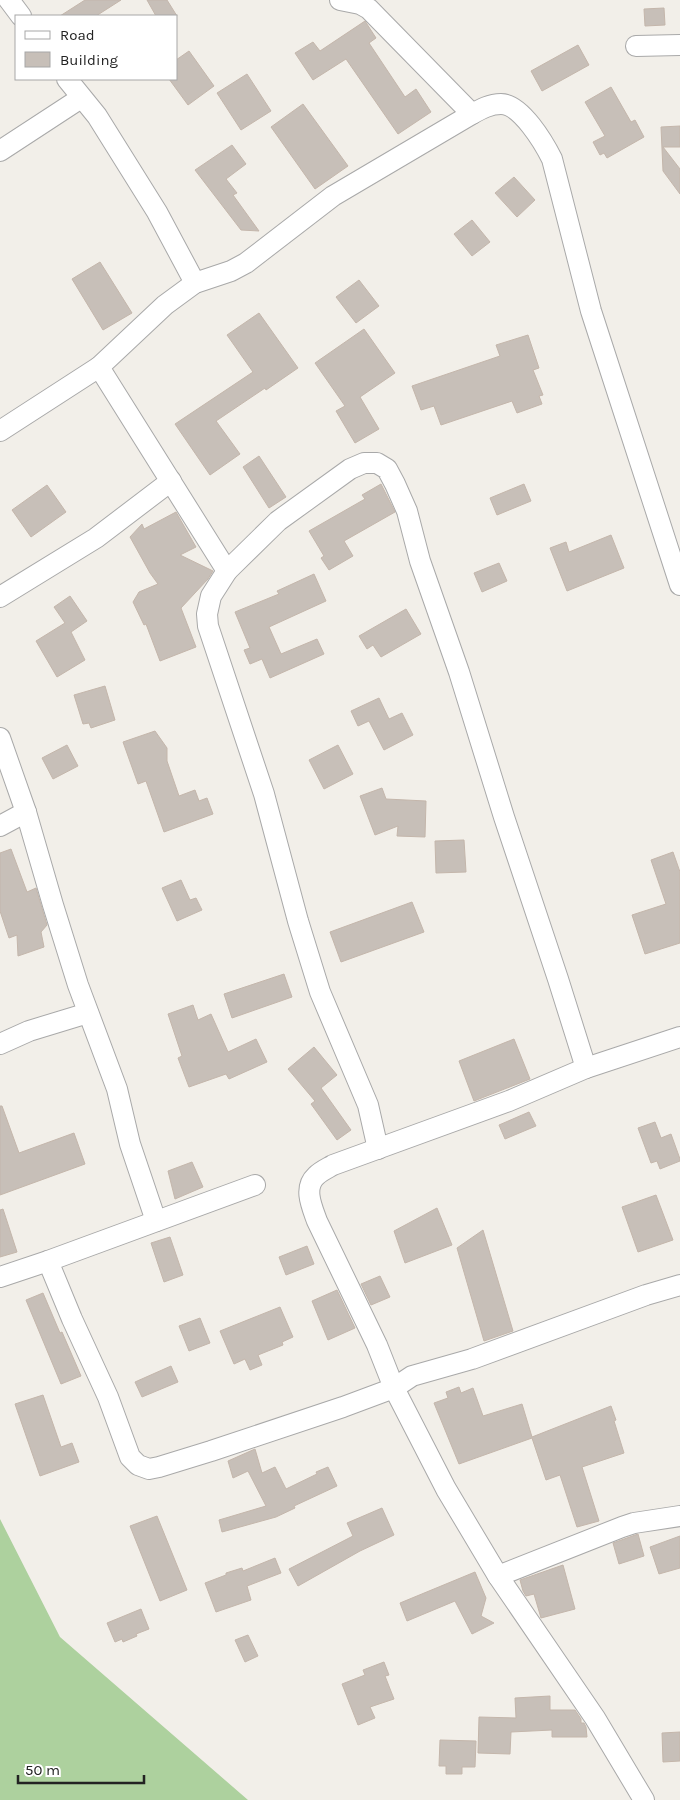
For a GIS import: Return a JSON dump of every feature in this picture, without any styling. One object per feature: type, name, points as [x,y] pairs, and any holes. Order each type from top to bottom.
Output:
[{"type":"street","points":[[9,0],[20,15]]},
{"type":"street","points":[[340,0],[360,4],[369,9],[472,114]]},
{"type":"street","points":[[636,46],[680,45]]},
{"type":"street","points":[[68,80],[97,116],[157,212],[194,283]]},
{"type":"street","points":[[0,151],[82,98]]},
{"type":"street","points":[[0,430],[99,367],[166,305],[194,283],[231,271],[246,263],[333,196],[472,114],[491,105],[503,103],[514,108],[527,122],[543,142],[552,159],[591,311],[680,585]]},
{"type":"street","points":[[99,367],[227,571]]},
{"type":"street","points":[[378,1149],[368,1105],[320,992],[298,921],[264,794],[208,626],[207,614],[211,596],[227,571],[278,521],[350,470],[364,463],[377,463],[387,469],[396,484],[407,511],[420,561],[459,672],[586,1068]]},
{"type":"street","points":[[0,597],[96,538],[171,481]]},
{"type":"street","points":[[0,738],[26,812],[53,905],[88,1013],[117,1090],[130,1144],[156,1221]]},
{"type":"street","points":[[0,826],[26,812]]},
{"type":"street","points":[[0,1044],[29,1031],[88,1013]]},
{"type":"street","points":[[644,1800],[595,1718],[498,1576],[446,1489],[394,1388],[377,1345],[317,1220],[310,1202],[309,1189],[315,1176],[333,1165],[508,1101],[586,1068],[680,1037]]},
{"type":"street","points":[[0,1276],[48,1261],[255,1186]]},
{"type":"street","points":[[48,1261],[108,1397],[130,1457],[138,1465],[148,1469],[159,1467],[394,1388],[412,1376],[472,1359],[646,1295],[680,1285]]},
{"type":"street","points":[[498,1576],[622,1527],[680,1516]]},
{"type":"green space","points":[[0,1519],[60,1637],[248,1800],[0,1800]]},
{"type":"building","points":[[85,0],[121,0],[98,15],[62,15]]},
{"type":"building","points":[[147,0],[167,0],[176,15],[155,15]]},
{"type":"building","points":[[664,8],[665,25],[645,26],[644,9]]},
{"type":"building","points":[[365,21],[376,38],[369,43],[405,97],[416,89],[431,112],[398,134],[346,59],[313,80],[295,53],[313,42],[320,51]]},
{"type":"building","points":[[578,45],[589,65],[542,91],[531,71]]},
{"type":"building","points":[[189,51],[214,86],[188,105],[170,80],[178,80],[178,59]]},
{"type":"building","points":[[247,74],[271,111],[241,130],[217,93]]},
{"type":"building","points":[[611,87],[631,122],[635,120],[644,137],[607,158],[604,153],[600,155],[593,142],[605,136],[585,102]]},
{"type":"building","points":[[303,104],[348,166],[315,189],[271,127]]},
{"type":"building","points":[[680,126],[680,147],[663,147],[680,169],[680,194],[663,171],[661,127]]},
{"type":"building","points":[[232,145],[246,164],[226,179],[237,193],[233,195],[259,231],[241,230],[195,170]]},
{"type":"building","points":[[514,177],[535,200],[517,217],[495,193]]},
{"type":"building","points":[[472,220],[490,242],[472,256],[454,234]]},
{"type":"building","points":[[100,262],[132,313],[103,330],[72,279]]},
{"type":"building","points":[[359,280],[379,306],[356,323],[336,297]]},
{"type":"building","points":[[259,313],[298,368],[216,421],[240,454],[210,475],[175,424],[253,372],[227,335]]},
{"type":"building","points":[[364,329],[395,373],[360,397],[379,429],[355,443],[336,411],[345,406],[315,363]]},
{"type":"building","points":[[528,335],[539,368],[533,370],[543,395],[539,396],[542,404],[517,413],[512,401],[441,425],[434,406],[421,410],[412,386],[500,356],[496,345]]},
{"type":"building","points":[[259,456],[286,497],[269,508],[243,467]]},
{"type":"building","points":[[381,484],[395,512],[344,541],[353,556],[329,570],[321,558],[324,556],[309,531],[365,499],[362,495]]},
{"type":"building","points":[[524,484],[531,501],[497,515],[490,498]]},
{"type":"building","points":[[47,485],[66,512],[31,537],[12,510]]},
{"type":"building","points":[[176,512],[196,547],[180,555],[213,571],[181,608],[196,647],[160,661],[146,624],[144,625],[133,602],[139,592],[158,584],[130,537],[142,524],[144,529]]},
{"type":"building","points":[[611,535],[624,568],[567,591],[550,548],[566,542],[569,552]]},
{"type":"building","points":[[499,563],[507,581],[482,592],[474,573]]},
{"type":"building","points":[[314,574],[326,601],[269,627],[281,654],[317,639],[324,654],[270,678],[262,659],[250,664],[244,650],[250,648],[235,612],[279,594],[277,591]]},
{"type":"building","points":[[70,596],[87,621],[71,632],[85,660],[57,677],[36,641],[65,623],[54,607]]},
{"type":"building","points":[[406,609],[421,634],[381,657],[373,645],[367,649],[359,636]]},
{"type":"building","points":[[105,686],[115,720],[91,728],[89,723],[83,724],[74,695]]},
{"type":"building","points":[[379,698],[389,719],[402,713],[413,735],[384,750],[369,721],[358,726],[351,711]]},
{"type":"building","points":[[155,731],[167,748],[167,761],[179,796],[195,790],[199,801],[207,798],[213,814],[164,832],[146,781],[138,784],[123,742]]},
{"type":"building","points":[[67,745],[78,766],[53,779],[42,758]]},
{"type":"building","points":[[338,745],[353,774],[324,789],[309,760]]},
{"type":"building","points":[[382,788],[386,799],[426,801],[425,837],[397,836],[398,826],[375,835],[360,796]]},
{"type":"building","points":[[464,840],[466,872],[436,873],[435,841]]},
{"type":"building","points":[[11,849],[27,892],[36,888],[47,925],[41,932],[44,947],[18,956],[17,935],[9,938],[0,911],[0,853]]},
{"type":"building","points":[[673,852],[680,872],[680,943],[645,954],[632,915],[666,904],[651,860]]},
{"type":"building","points":[[181,880],[190,900],[196,898],[202,910],[177,921],[162,888]]},
{"type":"building","points":[[412,902],[424,932],[341,962],[330,932]]},
{"type":"building","points":[[284,974],[292,997],[232,1018],[224,994]]},
{"type":"building","points":[[193,1005],[198,1020],[211,1014],[228,1052],[256,1039],[267,1062],[229,1079],[226,1074],[189,1087],[178,1058],[182,1056],[168,1014]]},
{"type":"building","points":[[514,1039],[530,1079],[474,1101],[459,1061]]},
{"type":"building","points":[[314,1047],[337,1075],[321,1088],[351,1130],[337,1140],[311,1104],[315,1101],[288,1069]]},
{"type":"building","points":[[0,1106],[2,1106],[19,1153],[74,1133],[85,1164],[0,1195]]},
{"type":"building","points":[[529,1112],[536,1126],[505,1139],[499,1125]]},
{"type":"building","points":[[655,1122],[661,1138],[671,1134],[680,1159],[680,1161],[660,1169],[657,1161],[651,1163],[638,1128]]},
{"type":"building","points":[[192,1162],[203,1187],[175,1199],[168,1171]]},
{"type":"building","points":[[656,1195],[673,1240],[638,1252],[622,1207]]},
{"type":"building","points":[[437,1208],[452,1245],[405,1263],[394,1231]]},
{"type":"building","points":[[3,1209],[17,1252],[0,1257],[0,1210]]},
{"type":"building","points":[[483,1230],[513,1331],[484,1341],[457,1248]]},
{"type":"building","points":[[170,1237],[183,1275],[164,1282],[151,1243]]},
{"type":"building","points":[[307,1246],[314,1264],[286,1275],[279,1257]]},
{"type":"building","points":[[380,1276],[390,1297],[371,1305],[361,1284]]},
{"type":"building","points":[[337,1290],[355,1328],[328,1340],[312,1301]]},
{"type":"building","points":[[43,1293],[81,1376],[61,1384],[26,1300]]},
{"type":"building","points":[[280,1307],[293,1337],[282,1342],[283,1345],[258,1355],[262,1365],[250,1370],[245,1359],[234,1364],[220,1331]]},
{"type":"building","points":[[200,1318],[210,1343],[189,1351],[179,1326]]},
{"type":"building","points":[[171,1366],[178,1382],[142,1397],[135,1382]]},
{"type":"building","points":[[459,1387],[461,1393],[473,1388],[483,1416],[522,1404],[532,1437],[611,1406],[624,1453],[582,1467],[599,1521],[577,1527],[560,1475],[546,1480],[532,1438],[459,1464],[434,1403],[448,1398],[446,1392]]},
{"type":"building","points":[[43,1395],[61,1447],[72,1443],[79,1462],[40,1476],[15,1404]]},
{"type":"building","points":[[255,1449],[262,1473],[275,1467],[286,1489],[328,1467],[337,1486],[294,1506],[295,1508],[276,1517],[222,1532],[219,1520],[266,1506],[248,1471],[233,1478],[228,1461]]},
{"type":"building","points":[[382,1508],[394,1535],[360,1551],[298,1586],[289,1569],[353,1536],[347,1523]]},
{"type":"building","points":[[157,1516],[187,1590],[160,1601],[130,1526]]},
{"type":"building","points":[[638,1534],[644,1556],[619,1564],[613,1543]]},
{"type":"building","points":[[680,1536],[680,1568],[659,1574],[650,1547]]},
{"type":"building","points":[[275,1558],[281,1573],[247,1586],[251,1600],[216,1612],[205,1583],[226,1575],[226,1573],[242,1568],[243,1571]]},
{"type":"building","points":[[563,1565],[575,1609],[541,1618],[534,1594],[526,1596],[520,1580]]},
{"type":"building","points":[[475,1572],[486,1598],[481,1616],[494,1623],[472,1634],[455,1601],[407,1621],[400,1603]]},
{"type":"building","points":[[141,1609],[149,1629],[123,1642],[122,1639],[115,1642],[107,1623]]},
{"type":"building","points":[[248,1635],[258,1656],[245,1662],[235,1640]]},
{"type":"building","points":[[384,1662],[389,1675],[385,1676],[394,1699],[370,1707],[375,1718],[358,1725],[342,1684],[365,1675],[363,1670]]},
{"type":"building","points":[[550,1696],[550,1710],[575,1710],[581,1719],[581,1723],[584,1723],[586,1727],[587,1737],[552,1737],[552,1730],[511,1732],[510,1754],[478,1753],[479,1717],[516,1718],[515,1698]]},
{"type":"building","points":[[680,1732],[680,1761],[663,1762],[662,1733]]},
{"type":"building","points":[[440,1740],[476,1741],[475,1767],[462,1767],[462,1774],[446,1774],[446,1766],[439,1766]]}]
